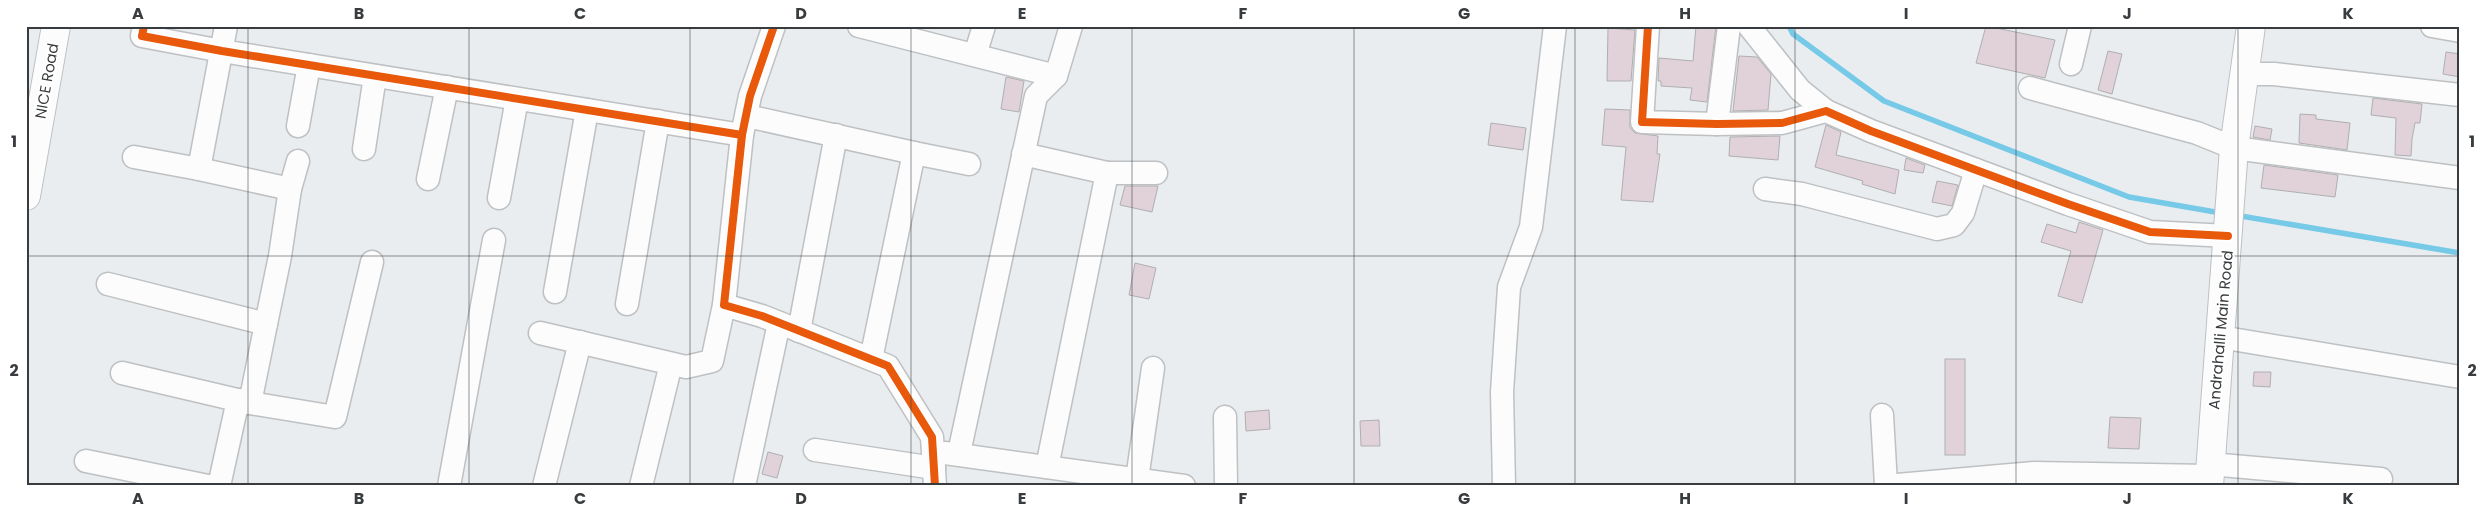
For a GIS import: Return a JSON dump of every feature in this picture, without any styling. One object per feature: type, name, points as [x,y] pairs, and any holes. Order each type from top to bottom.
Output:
[{"type":"main road","name":"NICE Road","points":[[26,196],[56,26]]},
{"type":"main road","name":"Andrahalli Main Road","points":[[2209,475],[2234,148],[2251,26]]},
{"type":"street","points":[[144,26],[142,36],[309,65],[658,121],[745,125],[836,135],[969,164]]},
{"type":"street","points":[[199,169],[226,26]]},
{"type":"street","points":[[540,333],[686,367],[712,361],[724,305],[750,96],[774,26]]},
{"type":"street","points":[[859,26],[1056,76]]},
{"type":"street","points":[[975,55],[984,26]]},
{"type":"street","points":[[958,453],[1036,96],[1056,76],[1071,26]]},
{"type":"street","points":[[1504,486],[1502,392],[1509,287],[1531,227],[1555,26]]},
{"type":"street","points":[[1648,26],[1642,122],[1782,123],[1826,112]]},
{"type":"street","points":[[1717,124],[1729,26]]},
{"type":"street","points":[[1749,26],[1800,90],[1826,112],[1872,131],[2068,204],[2150,232],[2228,221]]},
{"type":"street","points":[[2071,64],[2080,26]]},
{"type":"street","points":[[2432,26],[2460,31]]},
{"type":"street","points":[[298,126],[309,65]]},
{"type":"street","points":[[2244,74],[2274,74],[2460,94]]},
{"type":"street","points":[[364,150],[375,76]]},
{"type":"street","points":[[428,178],[447,87]]},
{"type":"street","points":[[2030,88],[2197,133],[2234,148],[2460,178]]},
{"type":"street","points":[[499,198],[517,99]]},
{"type":"street","points":[[555,292],[587,110]]},
{"type":"street","points":[[627,304],[658,121]]},
{"type":"street","points":[[744,486],[789,327],[836,135]]},
{"type":"street","points":[[871,359],[914,152]]},
{"type":"street","points":[[1023,154],[1108,173],[1156,173]]},
{"type":"street","points":[[134,157],[290,189]]},
{"type":"street","points":[[219,486],[266,324],[280,256],[290,189],[298,161]]},
{"type":"street","points":[[1765,189],[1802,194],[1937,229],[1954,225],[1963,212],[1976,170]]},
{"type":"street","points":[[1046,467],[1108,173]]},
{"type":"street","points":[[449,486],[494,240]]},
{"type":"street","points":[[122,373],[244,402],[335,417],[372,262]]},
{"type":"street","points":[[108,284],[266,324]]},
{"type":"street","points":[[724,305],[789,327],[888,366],[932,437],[934,469]]},
{"type":"street","points":[[2220,337],[2460,377]]},
{"type":"street","points":[[544,486],[580,342]]},
{"type":"street","points":[[642,486],[670,364]]},
{"type":"street","points":[[1136,483],[1152,368]]},
{"type":"street","points":[[1882,415],[1886,485],[2034,480],[2113,480],[2209,475],[2381,479]]},
{"type":"street","points":[[1225,416],[1226,486]]},
{"type":"street","points":[[815,450],[934,469],[958,453],[1136,483],[1184,486]]},
{"type":"street","points":[[86,461],[196,485]]},
{"type":"building","points":[[1696,26],[1716,26],[1707,102],[1690,100],[1692,88],[1661,86],[1661,81],[1658,81],[1659,58],[1693,61]]},
{"type":"building","points":[[1986,26],[2055,40],[2045,78],[1976,63]]},
{"type":"building","points":[[1608,28],[1635,30],[1631,81],[1607,81]]},
{"type":"building","points":[[2108,51],[2122,54],[2112,94],[2098,90]]},
{"type":"building","points":[[2446,52],[2460,54],[2460,77],[2443,74]]},
{"type":"building","points":[[1739,56],[1757,57],[1771,74],[1768,110],[1733,111]]},
{"type":"building","points":[[1006,77],[1024,81],[1019,112],[1001,109]]},
{"type":"building","points":[[2373,98],[2422,104],[2420,123],[2415,123],[2411,156],[2395,155],[2396,118],[2371,115]]},
{"type":"building","points":[[1605,109],[1630,110],[1630,128],[1635,133],[1658,136],[1657,154],[1660,154],[1653,202],[1621,200],[1626,147],[1602,145]]},
{"type":"building","points":[[2300,114],[2316,115],[2316,119],[2350,123],[2347,150],[2299,143]]},
{"type":"building","points":[[1491,123],[1526,128],[1523,150],[1488,145]]},
{"type":"building","points":[[1826,125],[1841,132],[1836,155],[1899,170],[1895,194],[1862,184],[1863,181],[1815,167]]},
{"type":"building","points":[[2255,126],[2272,129],[2270,140],[2253,137]]},
{"type":"building","points":[[1780,136],[1778,160],[1729,156],[1730,137]]},
{"type":"building","points":[[1906,158],[1925,165],[1923,173],[1904,170]]},
{"type":"building","points":[[2264,165],[2338,175],[2335,197],[2261,188]]},
{"type":"building","points":[[1937,181],[1958,185],[1952,206],[1932,202]]},
{"type":"building","points":[[1125,186],[1158,186],[1152,212],[1120,205]]},
{"type":"building","points":[[2079,222],[2103,230],[2082,303],[2058,296],[2071,251],[2041,242],[2047,224],[2076,233]]},
{"type":"building","points":[[1135,263],[1156,268],[1149,299],[1129,295]]},
{"type":"building","points":[[1945,359],[1965,359],[1965,455],[1945,455]]},
{"type":"building","points":[[2254,372],[2271,372],[2270,387],[2253,386]]},
{"type":"building","points":[[1269,410],[1270,429],[1246,431],[1245,412]]},
{"type":"building","points":[[2110,417],[2141,418],[2139,449],[2108,448]]},
{"type":"building","points":[[1379,420],[1380,446],[1361,446],[1360,421]]},
{"type":"building","points":[[768,452],[783,456],[777,478],[762,474]]},
{"type":"waterway","points":[[1789,26],[1793,34],[1884,101],[2129,197],[2221,213]]},
{"type":"waterway","points":[[2235,215],[2460,253]]},
{"type":"cycle path","points":[[144,26],[142,36],[222,51],[742,135]]},
{"type":"cycle path","points":[[774,26],[750,96],[742,135],[724,305],[762,316],[888,366],[932,437],[935,486]]},
{"type":"cycle path","points":[[1648,26],[1642,122],[1782,123],[1826,111],[1871,131],[2068,204],[2150,232],[2228,236]]}]
